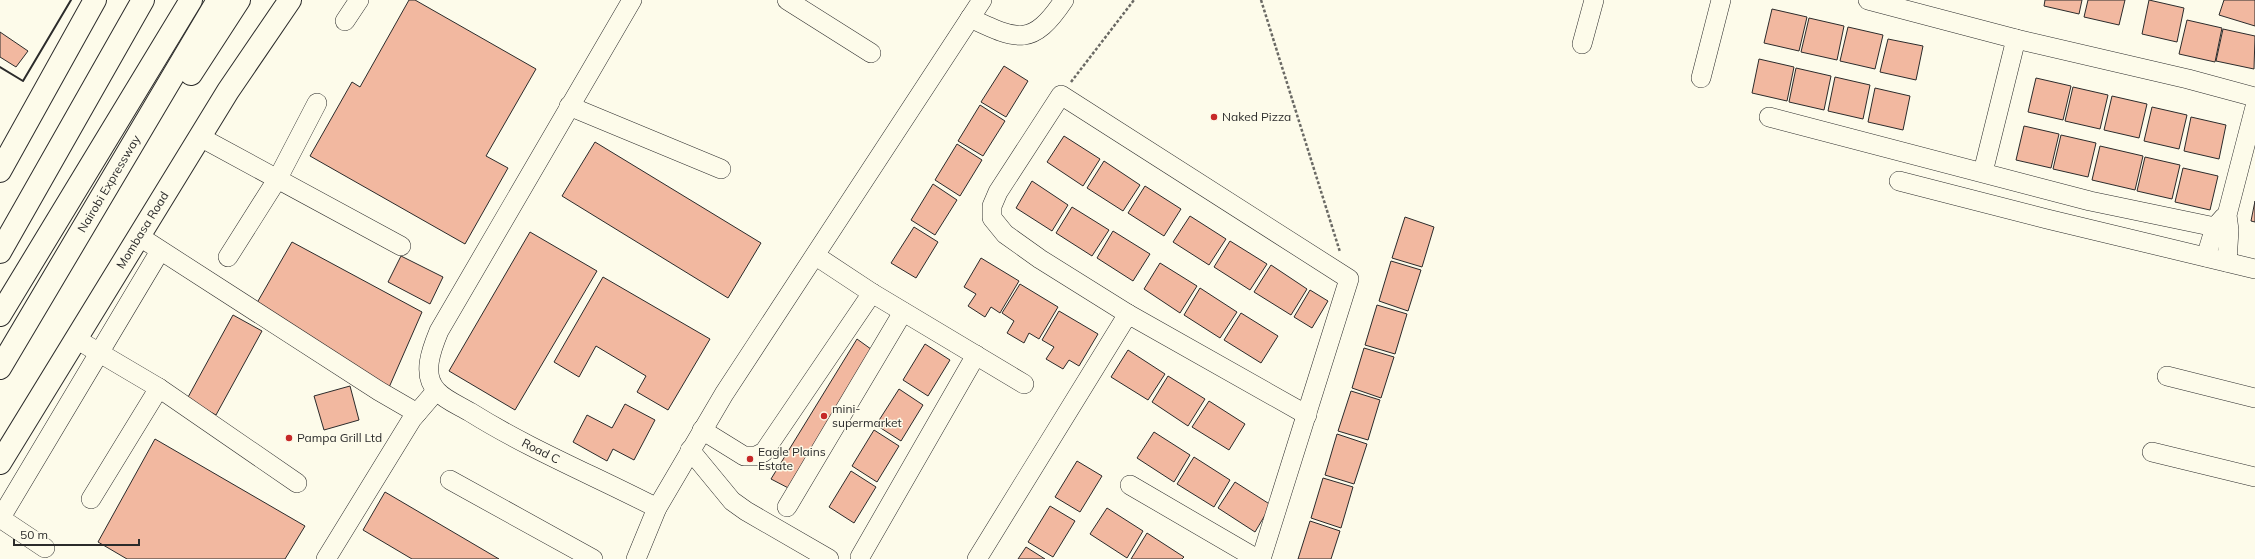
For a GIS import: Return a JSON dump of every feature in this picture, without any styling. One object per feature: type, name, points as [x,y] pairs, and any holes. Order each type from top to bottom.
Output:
[{"type":"highway","points":[[0,171],[95,0]]},
{"type":"highway","points":[[0,252],[143,0]]},
{"type":"highway","name":"Nairobi Expressway","points":[[0,315],[192,0]]},
{"type":"highway","name":"Nairobi Expressway","points":[[0,368],[39,305],[218,0]]},
{"type":"highway","points":[[39,305],[239,0]]},
{"type":"highway","name":"Mombasa Road","points":[[0,463],[200,137],[290,0]]},
{"type":"street","points":[[345,21],[359,0]]},
{"type":"street","points":[[326,559],[417,413],[436,391],[430,376],[429,361],[438,331],[632,0]]},
{"type":"street","points":[[787,0],[871,52]]},
{"type":"street","points":[[636,559],[657,508],[702,430],[982,0]]},
{"type":"street","points":[[970,18],[1005,34],[1024,36],[1043,26],[1064,0]]},
{"type":"street","points":[[1582,44],[1594,0]]},
{"type":"street","points":[[1701,78],[1721,0]]},
{"type":"street","points":[[1868,0],[2016,39],[2188,79],[2255,97]]},
{"type":"street","points":[[1983,172],[2016,39]]},
{"type":"street","points":[[1261,559],[1307,415],[1349,279],[1061,95],[998,192],[992,206],[992,218],[1005,234],[1040,259],[1128,314],[1307,415]]},
{"type":"street","points":[[228,257],[278,178],[317,103]]},
{"type":"street","points":[[569,106],[721,170]]},
{"type":"street","points":[[2206,257],[2221,221],[2255,107]]},
{"type":"street","points":[[1769,117],[2090,201],[2229,223],[2227,262]]},
{"type":"street","points":[[200,137],[401,246]]},
{"type":"street","points":[[1899,181],[2047,219],[2255,269]]},
{"type":"street","points":[[140,237],[378,391],[417,413]]},
{"type":"street","points":[[45,548],[0,519],[84,379],[98,352],[160,251]]},
{"type":"street","points":[[816,256],[872,293],[1024,384]]},
{"type":"street","points":[[702,430],[744,456],[756,456],[764,452],[872,293]]},
{"type":"street","points":[[787,507],[903,312]]},
{"type":"street","points":[[977,559],[1128,314]]},
{"type":"street","points":[[76,339],[159,388],[297,483]]},
{"type":"street","points":[[860,557],[976,355]]},
{"type":"street","points":[[2168,376],[2255,398]]},
{"type":"street","points":[[91,499],[159,388]]},
{"type":"street","name":"Road C","points":[[436,391],[489,424],[657,508]]},
{"type":"street","points":[[690,450],[732,501],[746,511],[830,559]]},
{"type":"street","points":[[2152,452],[2255,477]]},
{"type":"street","points":[[450,480],[593,559]]},
{"type":"street","points":[[1130,485],[1257,559]]},
{"type":"path","points":[[1061,95],[1134,0]]},
{"type":"path","points":[[1261,0],[1349,279]]},
{"type":"building","points":[[409,0],[415,0],[536,69],[486,156],[508,168],[465,244],[310,156],[352,82],[360,87]]},
{"type":"building","points":[[2045,0],[2082,0],[2079,14],[2044,6]]},
{"type":"building","points":[[2088,0],[2125,0],[2119,25],[2084,17]]},
{"type":"building","points":[[2149,0],[2184,8],[2177,42],[2142,34]]},
{"type":"building","points":[[2224,0],[2255,0],[2255,26],[2219,15]]},
{"type":"building","points":[[1772,9],[1807,17],[1799,51],[1764,43]]},
{"type":"building","points":[[1809,18],[1844,26],[1837,60],[1801,52]]},
{"type":"building","points":[[2187,20],[2222,28],[2215,62],[2179,54]]},
{"type":"building","points":[[1848,27],[1883,35],[1875,69],[1840,61]]},
{"type":"building","points":[[2223,29],[2255,36],[2254,69],[2216,61]]},
{"type":"building","points":[[0,32],[28,51],[16,67],[0,57]]},
{"type":"building","points":[[1888,39],[1923,46],[1916,80],[1880,72]]},
{"type":"building","points":[[1759,59],[1794,67],[1787,101],[1752,93]]},
{"type":"building","points":[[1004,66],[1028,81],[1006,117],[981,102]]},
{"type":"building","points":[[1796,68],[1831,76],[1824,110],[1789,102]]},
{"type":"building","points":[[1835,77],[1870,85],[1863,119],[1828,111]]},
{"type":"building","points":[[2036,78],[2071,86],[2063,120],[2028,112]]},
{"type":"building","points":[[2073,87],[2108,95],[2100,129],[2065,121]]},
{"type":"building","points":[[1875,88],[1910,96],[1903,130],[1868,122]]},
{"type":"building","points":[[2112,96],[2147,104],[2139,138],[2104,130]]},
{"type":"building","points":[[980,105],[1005,121],[983,156],[958,141]]},
{"type":"building","points":[[2152,107],[2187,115],[2179,149],[2144,141]]},
{"type":"building","points":[[2191,117],[2226,125],[2219,159],[2184,151]]},
{"type":"building","points":[[2024,126],[2059,134],[2051,168],[2016,160]]},
{"type":"building","points":[[2061,135],[2096,143],[2088,177],[2053,169]]},
{"type":"building","points":[[1064,136],[1100,159],[1083,186],[1047,162]]},
{"type":"building","points":[[595,142],[761,243],[728,298],[562,196]]},
{"type":"building","points":[[957,144],[982,160],[960,196],[935,180]]},
{"type":"building","points":[[2100,146],[2143,156],[2135,190],[2092,180]]},
{"type":"building","points":[[2145,157],[2180,165],[2172,199],[2137,191]]},
{"type":"building","points":[[1104,161],[1140,185],[1123,211],[1087,188]]},
{"type":"building","points":[[2183,168],[2218,176],[2210,210],[2175,202]]},
{"type":"building","points":[[1032,181],[1068,205],[1052,231],[1016,208]]},
{"type":"building","points":[[933,184],[957,200],[935,235],[911,220]]},
{"type":"building","points":[[1145,186],[1181,209],[1164,236],[1128,213]]},
{"type":"building","points":[[2255,201],[2255,222],[2251,221]]},
{"type":"building","points":[[1072,207],[1109,230],[1092,256],[1056,233]]},
{"type":"building","points":[[1190,216],[1226,239],[1209,265],[1173,242]]},
{"type":"building","points":[[1405,217],[1434,227],[1422,267],[1392,258]]},
{"type":"building","points":[[914,227],[938,242],[916,278],[891,263]]},
{"type":"building","points":[[1113,231],[1150,254],[1133,281],[1097,258]]},
{"type":"building","points":[[530,232],[597,271],[515,410],[449,371]]},
{"type":"building","points":[[1230,241],[1267,264],[1250,290],[1214,267]]},
{"type":"building","points":[[292,242],[422,312],[387,392],[254,308]]},
{"type":"building","points":[[401,256],[443,277],[430,304],[388,282]]},
{"type":"building","points":[[981,258],[1019,281],[1000,313],[991,307],[985,317],[968,306],[976,294],[964,287]]},
{"type":"building","points":[[1391,261],[1421,270],[1408,311],[1379,301]]},
{"type":"building","points":[[1160,263],[1197,286],[1180,313],[1144,289]]},
{"type":"building","points":[[1271,265],[1307,289],[1291,315],[1254,292]]},
{"type":"building","points":[[603,277],[710,339],[668,410],[637,392],[646,376],[596,346],[579,377],[554,362]]},
{"type":"building","points":[[1020,284],[1058,307],[1039,339],[1029,333],[1024,343],[1007,333],[1014,321],[1002,313]]},
{"type":"building","points":[[1200,288],[1237,312],[1220,338],[1184,315]]},
{"type":"building","points":[[1310,290],[1328,301],[1312,328],[1294,317]]},
{"type":"building","points":[[1377,305],[1407,314],[1395,354],[1365,345]]},
{"type":"building","points":[[1059,311],[1098,334],[1079,366],[1069,360],[1063,369],[1046,359],[1054,347],[1042,340]]},
{"type":"building","points":[[1241,313],[1278,336],[1261,363],[1224,340]]},
{"type":"building","points":[[233,315],[262,331],[216,415],[187,399]]},
{"type":"building","name":"mini- supermarket","points":[[857,339],[875,352],[796,492],[771,479]]},
{"type":"building","points":[[925,344],[950,360],[928,396],[903,380]]},
{"type":"building","points":[[1364,348],[1394,357],[1381,398],[1352,388]]},
{"type":"building","points":[[1128,350],[1165,374],[1148,400],[1111,377]]},
{"type":"building","points":[[1168,376],[1205,399],[1188,426],[1152,402]]},
{"type":"building","points":[[350,386],[359,420],[324,430],[314,396]]},
{"type":"building","points":[[899,389],[923,405],[901,441],[876,425]]},
{"type":"building","points":[[1351,391],[1380,400],[1368,440],[1338,431]]},
{"type":"building","points":[[1209,401],[1245,424],[1229,450],[1192,427]]},
{"type":"building","points":[[625,404],[655,420],[634,460],[613,449],[607,461],[573,442],[587,415],[612,428]]},
{"type":"building","points":[[874,430],[899,446],[877,482],[852,466]]},
{"type":"building","points":[[1154,432],[1190,455],[1174,482],[1137,458]]},
{"type":"building","points":[[1337,434],[1367,444],[1354,484],[1325,475]]},
{"type":"building","points":[[155,439],[305,526],[285,559],[127,559],[98,542]]},
{"type":"building","points":[[1194,457],[1230,480],[1214,507],[1177,484]]},
{"type":"building","points":[[1077,461],[1102,476],[1080,512],[1055,497]]},
{"type":"building","points":[[851,471],[876,487],[854,523],[829,507]]},
{"type":"building","points":[[1323,478],[1353,487],[1341,528],[1311,518]]},
{"type":"building","points":[[1235,482],[1271,505],[1255,532],[1218,508]]},
{"type":"building","points":[[385,492],[499,559],[412,559],[363,530]]},
{"type":"building","points":[[1050,506],[1075,521],[1053,557],[1028,542]]},
{"type":"building","points":[[1107,508],[1143,531],[1127,558],[1090,534]]},
{"type":"building","points":[[1310,521],[1340,531],[1331,559],[1298,559]]},
{"type":"building","points":[[1147,533],[1184,557],[1182,559],[1131,559]]},
{"type":"building","points":[[1026,547],[1045,559],[1018,559]]},
{"type":"wall","points":[[0,67],[23,81],[71,0]]},
{"type":"place","name":"Naked Pizza","points":[[1214,117]]},
{"type":"place","name":"mini- supermarket","points":[[824,416]]},
{"type":"place","name":"Pampa Grill Ltd","points":[[289,438]]},
{"type":"place","name":"Eagle Plains Estate","points":[[750,459]]}]
